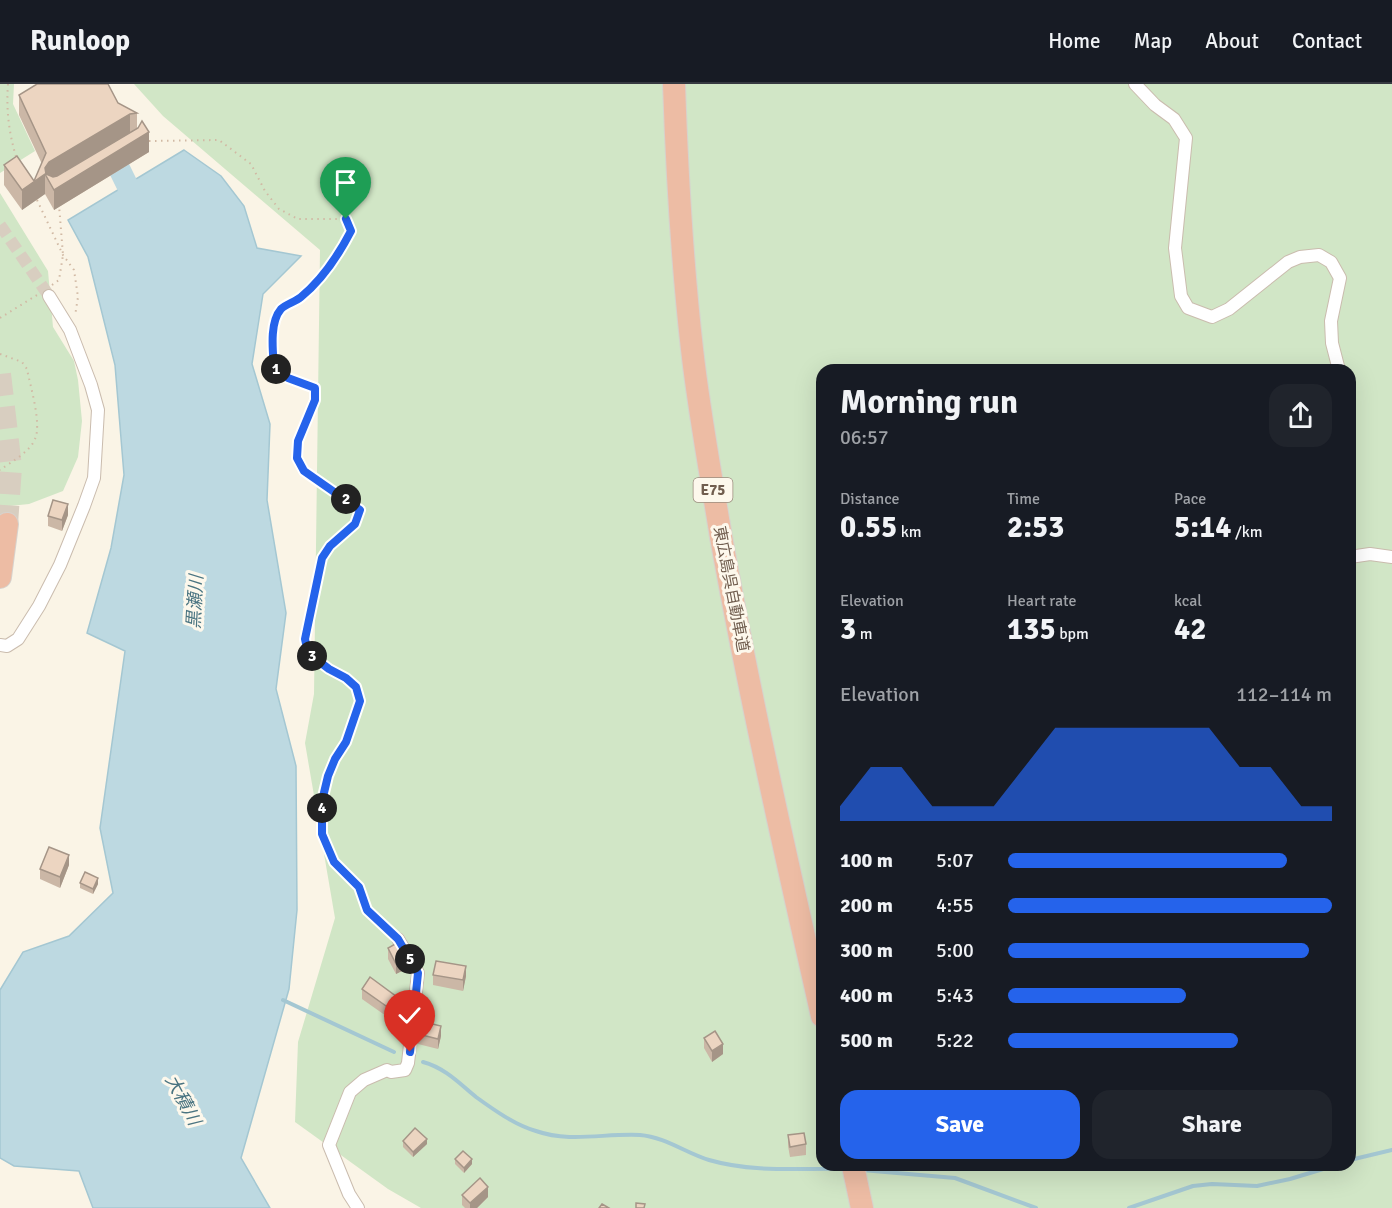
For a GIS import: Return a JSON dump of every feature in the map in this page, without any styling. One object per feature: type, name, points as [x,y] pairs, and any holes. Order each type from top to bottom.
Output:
[{"type":"highway","name":"東広島呉自動車道","points":[[674,84],[681,238],[696,375],[733,601],[816,990]]},
{"type":"highway","points":[[0,577],[8,524]]},
{"type":"highway","points":[[854,1171],[862,1208]]},
{"type":"street","points":[[1135,84],[1155,105],[1174,119],[1186,138],[1176,248],[1181,296],[1188,308],[1212,316],[1229,309],[1288,262],[1300,257],[1319,255],[1331,262],[1340,278],[1331,321],[1332,343],[1337,364]]},
{"type":"street","points":[[0,645],[7,646],[18,639],[39,606],[60,565],[94,478],[98,410],[92,385],[70,330],[50,296]]},
{"type":"street","points":[[1356,556],[1370,554],[1392,557]]},
{"type":"street","points":[[358,1208],[349,1194],[329,1144],[350,1092],[364,1080],[387,1071],[405,1070],[408,1063],[418,973],[398,939]]},
{"type":"path","points":[[8,84],[6,107],[11,140],[19,164]]},
{"type":"path","points":[[146,141],[219,140],[251,164],[265,191],[279,209],[298,219],[346,219],[351,231],[339,254],[324,274],[300,298],[281,309],[272,341],[274,368],[288,378],[315,388],[315,400],[298,441],[297,458],[304,471],[360,510],[355,524],[330,546],[322,558],[305,639],[308,653],[356,687],[360,701],[346,742],[328,776],[322,801],[322,834],[334,862],[359,887],[367,910],[398,939]]},
{"type":"path","points":[[34,195],[63,255],[74,270],[78,297],[76,315],[70,330]]},
{"type":"path","points":[[58,202],[63,255]]},
{"type":"path","points":[[0,354],[21,362],[27,369],[38,426],[36,438],[29,448],[0,470]]},
{"type":"green space","points":[[0,84],[14,84],[13,104],[35,151],[0,173]]},
{"type":"green space","points":[[134,84],[1392,84],[1392,1208],[421,1208],[388,1189],[295,1122],[298,1042],[335,918],[305,743],[314,694],[320,250],[163,116]]},
{"type":"green space","points":[[0,193],[48,271],[53,327],[74,361],[82,421],[78,457],[63,491],[29,504],[0,507]]},
{"type":"water","name":"大積川","points":[[184,150],[221,176],[244,206],[257,248],[301,256],[263,294],[252,364],[270,424],[267,500],[286,613],[276,689],[296,766],[297,910],[289,989],[241,1158],[270,1208],[93,1208],[79,1171],[14,1166],[0,1158],[0,990],[23,952],[69,936],[113,893],[100,828],[125,651],[87,633],[111,548],[124,475],[115,365],[88,257],[68,220]]},
{"type":"building","points":[[37,84],[108,84],[118,103],[137,113],[130,114],[49,162],[45,168],[46,174],[53,177],[138,128],[142,121],[149,132],[54,190],[45,174],[22,190],[4,165],[17,156],[34,181],[46,153],[19,95]]},
{"type":"building","points":[[53,500],[68,504],[62,520],[48,516]]},
{"type":"building","points":[[49,847],[69,855],[60,877],[40,869]]},
{"type":"building","points":[[85,872],[98,878],[93,889],[80,883]]},
{"type":"building","points":[[397,943],[406,958],[396,964],[388,948]]},
{"type":"building","points":[[436,961],[466,966],[463,980],[433,975]]},
{"type":"building","points":[[370,977],[397,997],[389,1008],[362,989]]},
{"type":"building","points":[[420,1021],[441,1026],[438,1039],[418,1034]]},
{"type":"building","points":[[715,1031],[723,1044],[712,1051],[704,1038]]},
{"type":"building","points":[[415,1128],[427,1139],[413,1152],[403,1141]]},
{"type":"building","points":[[804,1133],[806,1144],[790,1147],[788,1135]]},
{"type":"building","points":[[463,1151],[472,1159],[464,1168],[455,1159]]},
{"type":"building","points":[[480,1178],[488,1187],[470,1203],[462,1195]]},
{"type":"building","points":[[636,1203],[645,1204],[644,1208],[636,1208]]},
{"type":"waterway","name":"黒瀬川","points":[[107,144],[140,211]]},
{"type":"waterway","points":[[283,1000],[394,1052]]},
{"type":"waterway","points":[[423,1062],[445,1072],[505,1117],[549,1135],[649,1136],[700,1157],[726,1164],[777,1169],[816,1169]]},
{"type":"waterway","points":[[1356,1159],[1392,1150]]},
{"type":"waterway","points":[[874,1171],[955,1178],[1036,1208]]},
{"type":"waterway","points":[[1129,1208],[1193,1186],[1212,1184],[1257,1186],[1316,1171]]},
{"type":"tunnel","points":[[0,225],[49,296]]},
{"type":"tunnel","points":[[0,374],[11,467],[7,524]]},
{"type":"route","points":[[346,219],[351,231],[339,254],[324,274],[300,298],[281,309],[272,341],[274,368],[288,378],[315,388],[315,400],[298,441],[297,458],[304,471],[360,510],[355,524],[330,546],[322,558],[305,639],[308,653],[356,687],[360,701],[346,742],[328,776],[322,801],[322,834],[334,862],[359,887],[367,910],[398,939],[418,973],[410,1052]]}]
